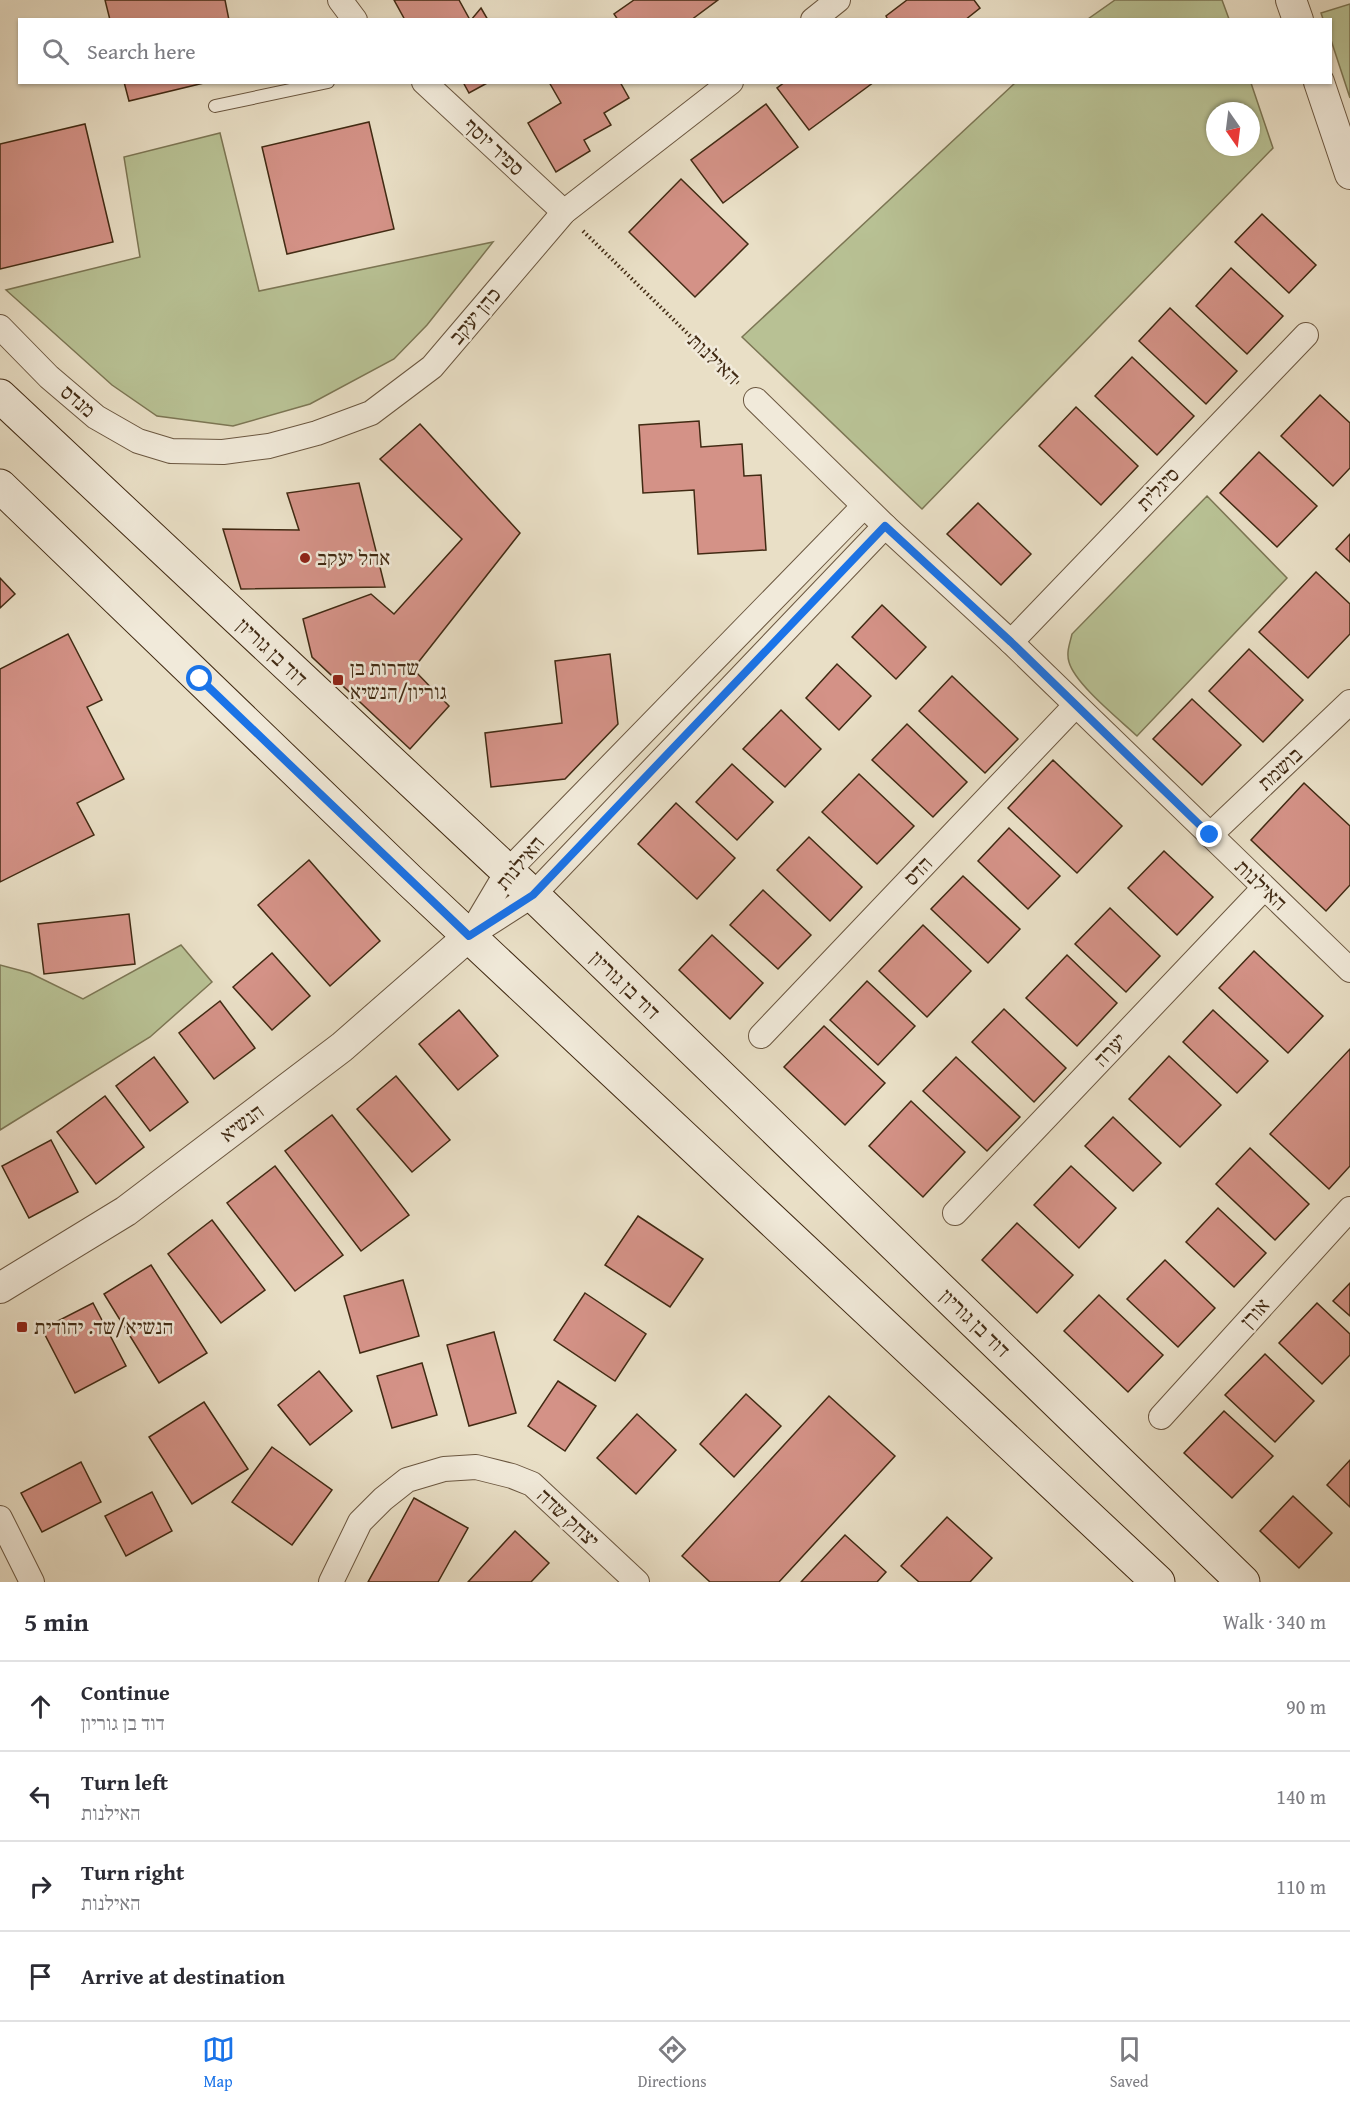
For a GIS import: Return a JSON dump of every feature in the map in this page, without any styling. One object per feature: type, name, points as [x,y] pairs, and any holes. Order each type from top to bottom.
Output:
[{"type":"main road","name":"דוד בן גוריון","points":[[0,396],[533,895],[1243,1582]]},
{"type":"main road","points":[[0,486],[409,880],[1158,1582]]},
{"type":"street","points":[[340,0],[354,18]]},
{"type":"street","points":[[816,18],[838,0]]},
{"type":"street","points":[[1291,0],[1297,18]]},
{"type":"street","name":"ספיר יוסף","points":[[426,84],[564,212]]},
{"type":"street","name":"כהן יעקב","points":[[171,451],[223,452],[269,446],[317,433],[370,413],[432,368],[564,212],[728,84]]},
{"type":"street","points":[[1320,84],[1350,174]]},
{"type":"street","name":"מנדס","points":[[0,327],[49,376],[96,417],[138,441],[171,451]]},
{"type":"street","name":"סיגלית","points":[[1011,642],[1306,335]]},
{"type":"street","name":"האילנות","points":[[756,400],[885,526],[1011,642],[1350,970]]},
{"type":"street","name":"האילנות","points":[[469,936],[507,872],[864,506]]},
{"type":"street","name":"האילנות","points":[[469,936],[533,895],[885,526]]},
{"type":"street","name":"בושמת","points":[[1210,835],[1350,702]]},
{"type":"street","name":"הדס","points":[[760,1036],[1075,706]]},
{"type":"street","name":"יערה","points":[[956,1213],[1264,888]]},
{"type":"street","name":"הנשיא","points":[[0,1288],[126,1211],[342,1047],[469,936]]},
{"type":"street","name":"אורן","points":[[1161,1417],[1350,1209]]},
{"type":"street","name":"יצחק שדה","points":[[331,1582],[360,1522],[383,1499],[407,1480],[444,1468],[476,1467],[512,1476],[532,1484],[637,1582]]},
{"type":"street","points":[[0,1518],[32,1582]]},
{"type":"lane","points":[[216,106],[319,84]]},
{"type":"path","name":"האילנות","points":[[564,212],[756,400]]},
{"type":"green space","points":[[1115,0],[1222,0],[1229,18],[1089,18]]},
{"type":"green space","points":[[1350,4],[1350,98],[1332,43],[1332,18],[1323,18],[1321,13]]},
{"type":"green space","points":[[1014,84],[1251,84],[1257,102],[1206,102],[1206,156],[1260,156],[1260,110],[1273,148],[922,509],[742,337]]},
{"type":"green space","points":[[220,133],[259,291],[493,242],[427,325],[394,359],[310,404],[233,426],[157,416],[112,385],[6,290],[140,257],[124,157]]},
{"type":"green space","points":[[1207,496],[1287,578],[1137,736],[1098,701],[1073,671],[1068,655],[1072,634]]},
{"type":"green space","points":[[181,945],[212,982],[150,1037],[0,1130],[0,965],[30,973],[83,999]]},
{"type":"building","points":[[105,0],[225,0],[229,18],[110,18]]},
{"type":"building","points":[[394,0],[459,0],[469,18],[404,18]]},
{"type":"building","points":[[634,0],[718,0],[694,18],[617,18],[614,14]]},
{"type":"building","points":[[907,0],[974,0],[980,8],[968,18],[887,18],[886,16]]},
{"type":"building","points":[[481,8],[487,18],[473,18]]},
{"type":"building","points":[[125,84],[200,84],[129,101]]},
{"type":"building","points":[[464,84],[485,84],[469,93]]},
{"type":"building","points":[[550,84],[621,84],[629,98],[604,113],[611,125],[584,140],[590,151],[556,172],[528,123],[561,103]]},
{"type":"building","points":[[782,84],[871,84],[809,130],[777,88]]},
{"type":"building","points":[[766,104],[798,147],[723,203],[691,160]]},
{"type":"building","points":[[369,122],[394,229],[287,254],[262,147]]},
{"type":"building","points":[[85,124],[113,242],[0,269],[0,144]]},
{"type":"building","points":[[681,179],[748,244],[695,297],[629,232]]},
{"type":"building","points":[[1262,214],[1316,265],[1289,293],[1235,242]]},
{"type":"building","points":[[1231,268],[1283,316],[1247,354],[1196,306]]},
{"type":"building","points":[[1170,308],[1237,371],[1206,404],[1139,341]]},
{"type":"building","points":[[1132,357],[1194,416],[1157,455],[1095,396]]},
{"type":"building","points":[[1320,395],[1350,423],[1350,468],[1333,486],[1281,436]]},
{"type":"building","points":[[1076,407],[1138,466],[1101,505],[1039,446]]},
{"type":"building","points":[[699,421],[701,447],[742,444],[744,476],[761,475],[766,550],[698,554],[694,490],[643,493],[639,425]]},
{"type":"building","points":[[420,424],[520,533],[413,669],[449,706],[410,749],[312,657],[303,619],[371,594],[394,614],[462,539],[380,459]]},
{"type":"building","points":[[1259,452],[1317,506],[1277,547],[1220,493]]},
{"type":"building","name":"אהל יעקב","points":[[359,483],[385,587],[241,589],[223,529],[299,530],[287,493]]},
{"type":"building","points":[[978,503],[1031,554],[1001,585],[947,534]]},
{"type":"building","points":[[1350,534],[1350,562],[1336,549]]},
{"type":"building","points":[[1316,572],[1350,604],[1350,634],[1308,678],[1259,632]]},
{"type":"building","points":[[0,578],[15,594],[0,608]]},
{"type":"building","points":[[882,605],[926,647],[896,679],[852,637]]},
{"type":"building","points":[[68,634],[102,700],[87,707],[124,779],[77,803],[94,835],[0,882],[0,669]]},
{"type":"building","points":[[1249,649],[1303,700],[1263,742],[1209,691]]},
{"type":"building","points":[[610,654],[618,724],[565,779],[491,787],[485,733],[562,723],[555,661]]},
{"type":"building","points":[[837,664],[871,696],[839,730],[806,698]]},
{"type":"building","points":[[952,676],[1018,739],[985,773],[919,711]]},
{"type":"building","points":[[1192,699],[1241,745],[1202,785],[1153,739]]},
{"type":"building","points":[[781,710],[821,749],[785,787],[743,749]]},
{"type":"building","points":[[907,724],[967,782],[933,817],[872,760]]},
{"type":"building","points":[[1053,760],[1122,826],[1077,873],[1008,808]]},
{"type":"building","points":[[732,764],[773,802],[737,840],[696,802]]},
{"type":"building","points":[[859,774],[914,826],[877,864],[822,812]]},
{"type":"building","points":[[1304,783],[1350,826],[1350,885],[1326,911],[1251,840]]},
{"type":"building","points":[[676,803],[735,858],[697,899],[638,844]]},
{"type":"building","points":[[1009,828],[1060,876],[1028,909],[978,861]]},
{"type":"building","points":[[809,837],[862,887],[830,921],[777,870]]},
{"type":"building","points":[[1164,851],[1213,897],[1177,935],[1128,888]]},
{"type":"building","points":[[309,860],[380,941],[330,986],[258,905]]},
{"type":"building","points":[[963,876],[1020,929],[988,963],[931,909]]},
{"type":"building","points":[[763,890],[811,935],[778,969],[730,925]]},
{"type":"building","points":[[1110,908],[1160,956],[1126,992],[1075,944]]},
{"type":"building","points":[[129,914],[135,964],[44,974],[38,924]]},
{"type":"building","points":[[923,925],[971,971],[927,1017],[879,971]]},
{"type":"building","points":[[712,935],[763,983],[730,1019],[679,970]]},
{"type":"building","points":[[1254,951],[1323,1016],[1288,1053],[1219,988]]},
{"type":"building","points":[[272,953],[310,996],[272,1030],[233,987]]},
{"type":"building","points":[[1067,955],[1117,1003],[1077,1046],[1026,998]]},
{"type":"building","points":[[867,981],[915,1026],[878,1065],[830,1020]]},
{"type":"building","points":[[220,1001],[255,1048],[214,1079],[179,1033]]},
{"type":"building","points":[[1004,1009],[1066,1068],[1034,1102],[972,1042]]},
{"type":"building","points":[[459,1010],[498,1056],[458,1090],[419,1044]]},
{"type":"building","points":[[1213,1010],[1268,1061],[1237,1093],[1183,1042]]},
{"type":"building","points":[[824,1026],[885,1083],[845,1125],[784,1067]]},
{"type":"building","points":[[1350,1049],[1350,1166],[1329,1189],[1270,1134]]},
{"type":"building","points":[[1169,1056],[1221,1105],[1180,1147],[1129,1099]]},
{"type":"building","points":[[154,1057],[188,1102],[150,1131],[116,1086]]},
{"type":"building","points":[[956,1057],[1020,1117],[987,1151],[923,1091]]},
{"type":"building","points":[[396,1076],[450,1140],[412,1172],[357,1109]]},
{"type":"building","points":[[105,1096],[144,1147],[96,1184],[57,1132]]},
{"type":"building","points":[[911,1101],[965,1152],[923,1197],[869,1146]]},
{"type":"building","points":[[332,1115],[409,1215],[361,1251],[285,1151]]},
{"type":"building","points":[[1113,1117],[1161,1163],[1133,1191],[1085,1146]]},
{"type":"building","points":[[51,1140],[78,1192],[29,1218],[2,1166]]},
{"type":"building","points":[[1250,1148],[1309,1204],[1275,1240],[1216,1184]]},
{"type":"building","points":[[275,1166],[343,1255],[295,1291],[227,1203]]},
{"type":"building","points":[[1071,1166],[1116,1208],[1079,1248],[1034,1205]]},
{"type":"building","points":[[1218,1208],[1266,1253],[1234,1287],[1186,1242]]},
{"type":"building","points":[[638,1216],[703,1259],[670,1307],[605,1265]]},
{"type":"building","points":[[212,1220],[265,1290],[221,1323],[168,1254]]},
{"type":"building","points":[[1017,1223],[1073,1275],[1037,1313],[982,1260]]},
{"type":"building","points":[[1165,1260],[1215,1308],[1178,1347],[1127,1299]]},
{"type":"building","points":[[151,1265],[207,1353],[159,1383],[104,1294]]},
{"type":"building","points":[[403,1280],[419,1336],[360,1353],[344,1296]]},
{"type":"building","points":[[1350,1283],[1350,1316],[1333,1301]]},
{"type":"building","points":[[585,1293],[646,1334],[615,1381],[554,1340]]},
{"type":"building","points":[[1099,1295],[1163,1355],[1128,1392],[1064,1331]]},
{"type":"building","points":[[93,1303],[126,1366],[75,1393],[42,1329]]},
{"type":"building","points":[[1317,1303],[1350,1334],[1350,1355],[1322,1384],[1279,1343]]},
{"type":"building","points":[[494,1332],[516,1413],[469,1426],[447,1345]]},
{"type":"building","points":[[1265,1354],[1314,1401],[1275,1442],[1225,1395]]},
{"type":"building","points":[[422,1363],[437,1415],[392,1428],[377,1376]]},
{"type":"building","points":[[319,1371],[352,1411],[310,1445],[278,1405]]},
{"type":"building","points":[[558,1381],[596,1406],[565,1451],[528,1426]]},
{"type":"building","points":[[746,1394],[781,1426],[734,1477],[700,1444]]},
{"type":"building","points":[[829,1396],[895,1456],[779,1582],[710,1582],[682,1556]]},
{"type":"building","points":[[204,1402],[248,1469],[192,1504],[149,1437]]},
{"type":"building","points":[[1224,1411],[1273,1456],[1232,1498],[1184,1453]]},
{"type":"building","points":[[637,1414],[676,1450],[636,1494],[597,1458]]},
{"type":"building","points":[[272,1447],[332,1490],[292,1545],[232,1502]]},
{"type":"building","points":[[1350,1460],[1350,1507],[1327,1485]]},
{"type":"building","points":[[81,1462],[101,1502],[42,1532],[21,1493]]},
{"type":"building","points":[[152,1492],[172,1531],[126,1556],[105,1516]]},
{"type":"building","points":[[1293,1496],[1332,1533],[1299,1568],[1260,1531]]},
{"type":"building","points":[[414,1498],[468,1528],[438,1582],[368,1582]]},
{"type":"building","points":[[947,1517],[992,1558],[970,1582],[919,1582],[901,1566]]},
{"type":"building","points":[[515,1531],[549,1563],[531,1582],[468,1582]]},
{"type":"building","points":[[845,1535],[886,1572],[877,1582],[801,1582]]},
{"type":"place","name":"אהל יעקב","points":[[305,558]]},
{"type":"place","name":"שדרות בן גוריון/הנשיא","points":[[338,680]]},
{"type":"place","name":"הנשיא/שד. יהודית","points":[[22,1327]]},
{"type":"route","points":[[200,679],[469,936],[533,895],[885,526],[1011,642],[1210,835]]}]
